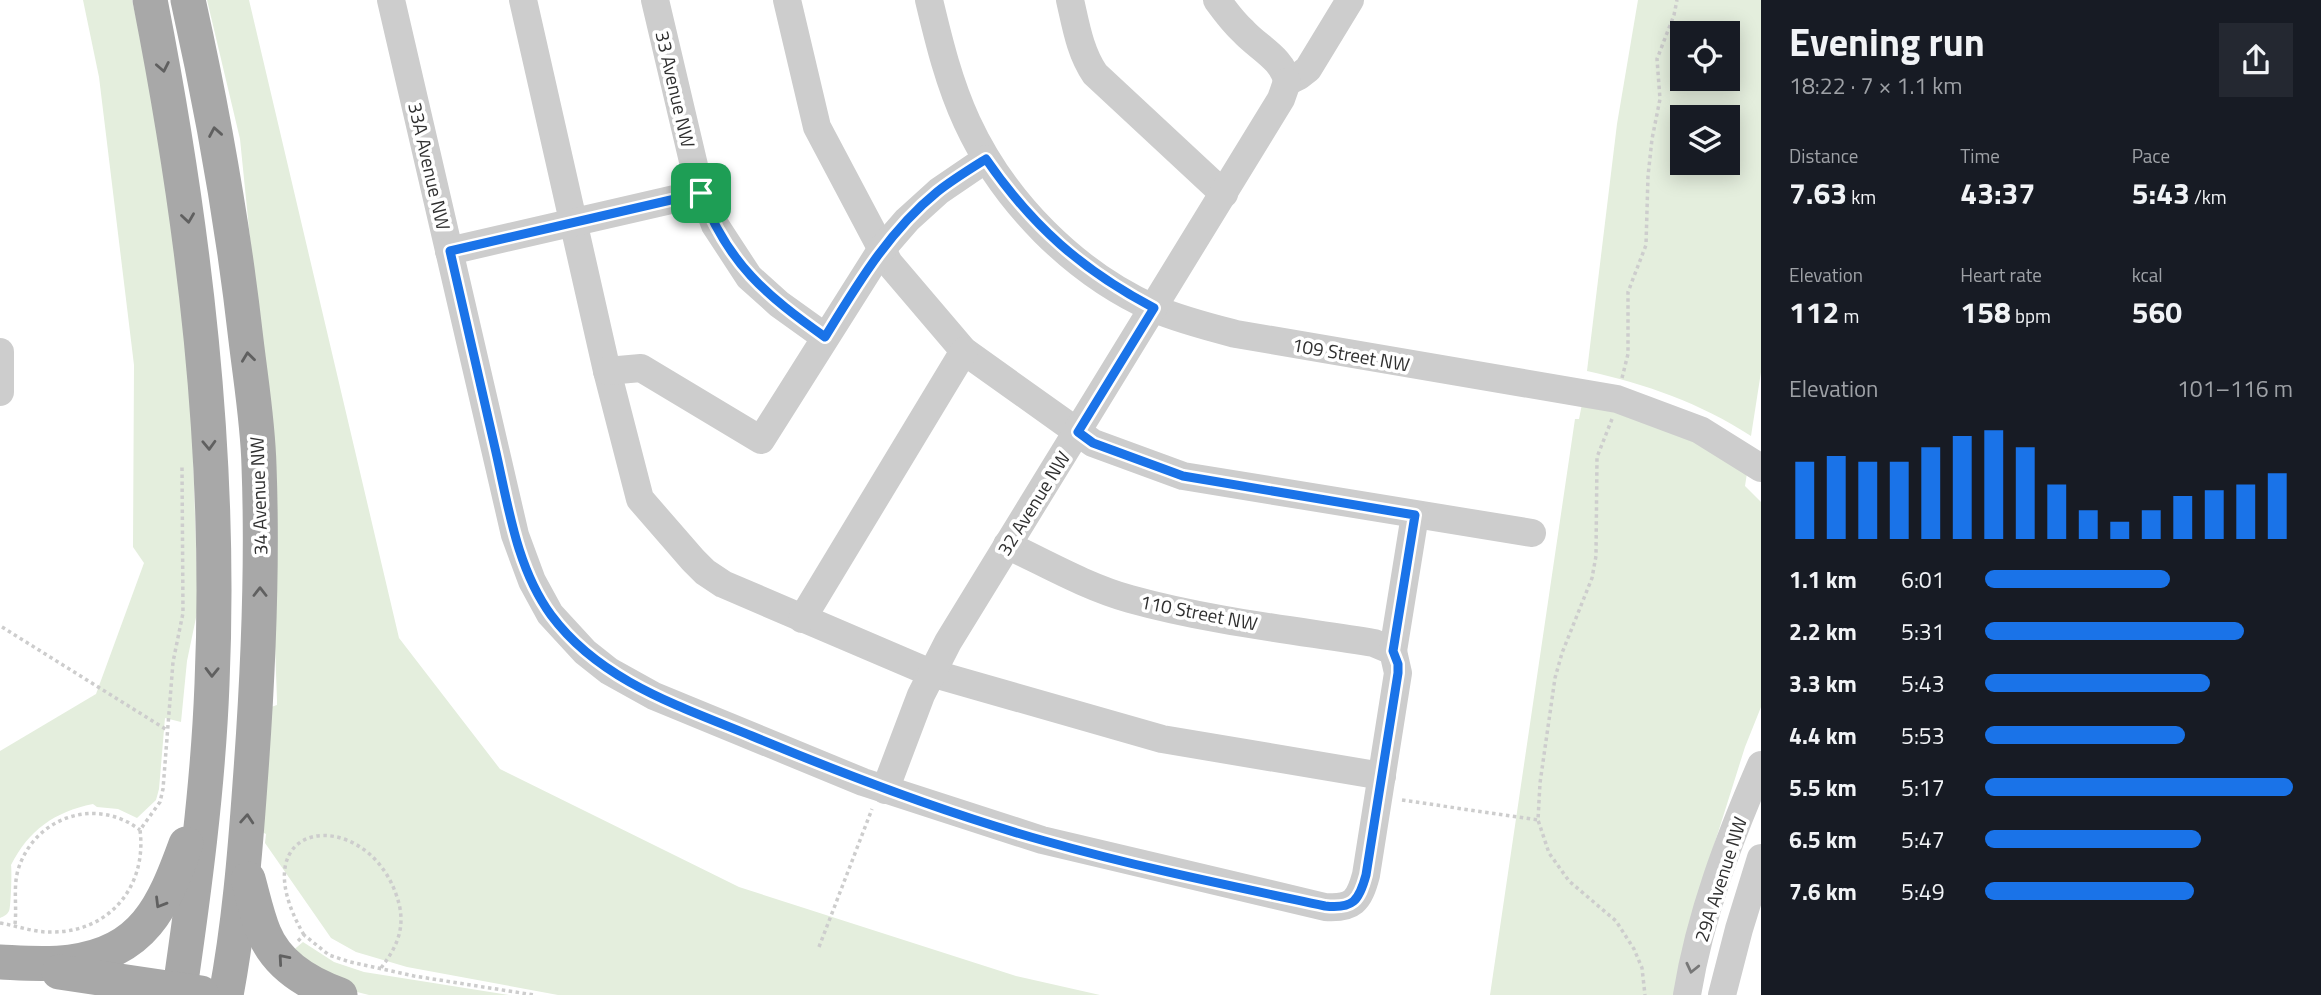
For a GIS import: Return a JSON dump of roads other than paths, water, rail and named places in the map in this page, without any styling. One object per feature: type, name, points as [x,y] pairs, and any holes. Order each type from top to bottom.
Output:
[{"type":"main road","points":[[0,963],[191,993],[212,684],[208,400],[184,190],[150,0]]},
{"type":"main road","name":"34 Avenue NW","points":[[188,0],[205,75],[226,193],[243,308],[258,449],[259,648],[244,866],[226,995]]},
{"type":"main road","points":[[0,963],[68,963],[108,952],[136,937],[160,906],[172,882],[204,795]]},
{"type":"main road","points":[[244,866],[264,935],[280,957],[301,978],[340,995]]},
{"type":"street","name":"33A Avenue NW","points":[[391,0],[515,534],[532,581],[550,614],[585,652],[609,671],[654,696],[885,790],[1108,858],[1325,906],[1346,906],[1355,902],[1362,891],[1380,787]]},
{"type":"street","points":[[523,0],[607,371],[640,499],[705,572],[723,584],[931,673],[1162,739],[1380,787],[1398,673],[1394,653],[1415,515]]},
{"type":"street","name":"33 Avenue NW","points":[[655,0],[701,193],[715,225],[749,277],[779,304],[825,337]]},
{"type":"street","points":[[787,0],[817,127],[881,250],[964,351],[1093,443],[1183,476],[1532,533]]},
{"type":"street","name":"109 Street NW","points":[[929,0],[941,52],[967,122],[986,159],[1009,192],[1034,222],[1063,248],[1112,284],[1154,308],[1236,334],[1617,399],[1700,430],[1761,468]]},
{"type":"street","points":[[1070,0],[1080,43],[1095,74],[1224,194]]},
{"type":"street","points":[[1217,0],[1244,33],[1278,62],[1286,74],[1287,82],[1308,68],[1350,0]]},
{"type":"street","name":"32 Avenue NW","points":[[885,790],[931,673],[1224,194],[1281,99],[1287,82]]},
{"type":"street","points":[[607,371],[641,368],[761,440],[881,250],[939,191],[986,159]]},
{"type":"street","points":[[450,251],[701,193]]},
{"type":"street","points":[[802,619],[964,351]]},
{"type":"street","points":[[0,355],[0,392]]},
{"type":"street","name":"110 Street NW","points":[[1007,545],[1128,598],[1197,614],[1374,642],[1394,653]]},
{"type":"street","name":"29A Avenue NW","points":[[1686,995],[1703,919],[1724,855],[1761,765]]},
{"type":"street","name":"29A Avenue NW","points":[[1722,995],[1761,858]]}]
